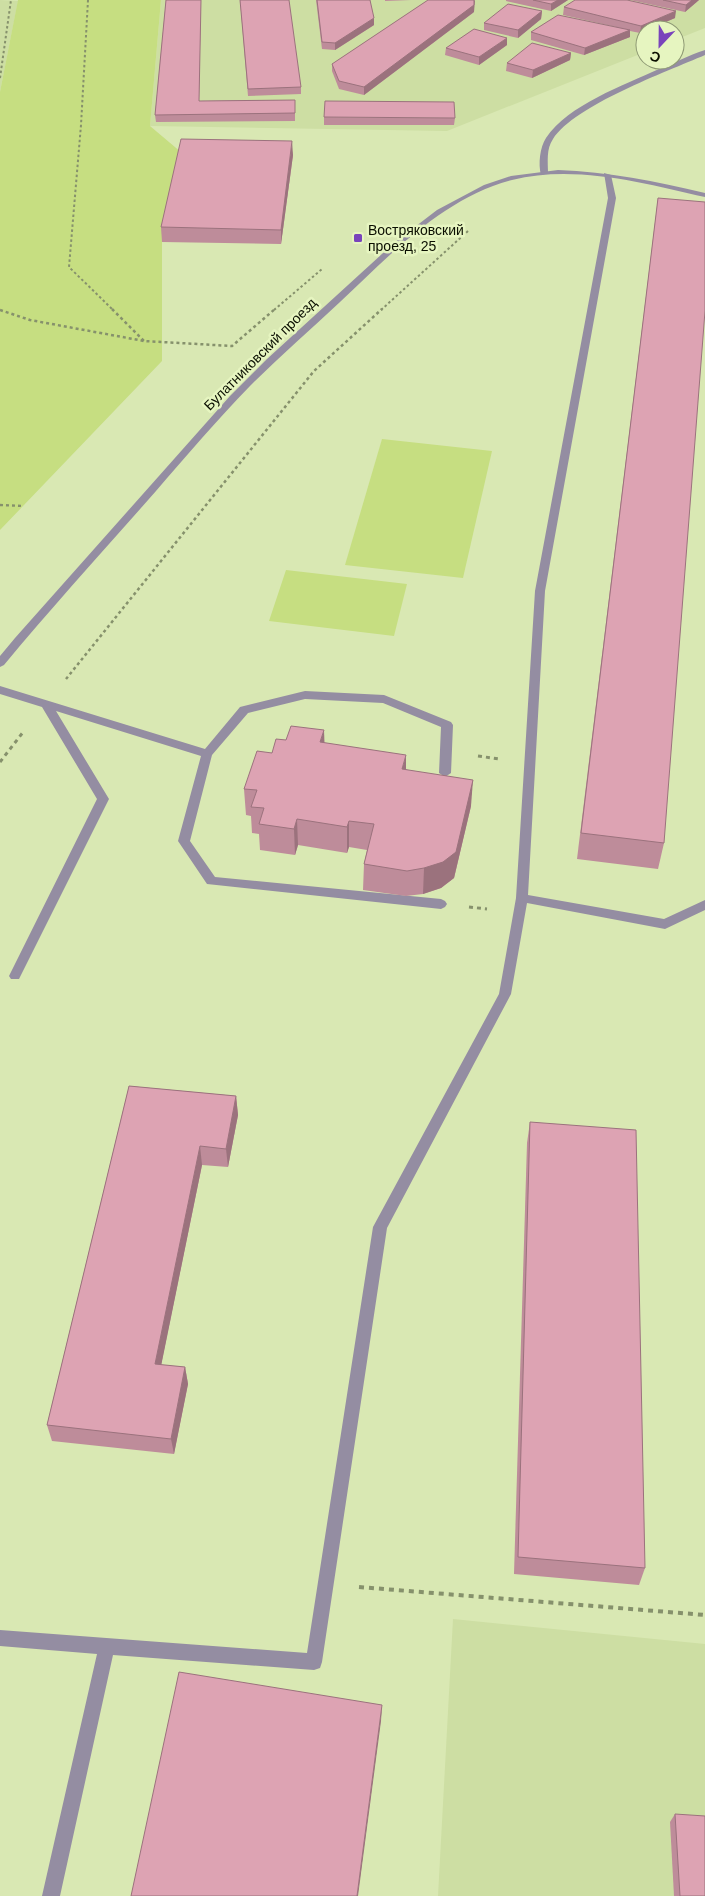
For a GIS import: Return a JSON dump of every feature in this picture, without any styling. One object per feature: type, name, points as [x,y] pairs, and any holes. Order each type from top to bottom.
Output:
[{"type":"street","points":[[544,172],[543,153],[549,138],[562,124],[610,94],[705,52]]},
{"type":"street","name":"Булатниковский проезд","points":[[0,663],[206,429],[260,371],[359,279],[423,224],[469,193],[513,177],[544,172],[607,175],[705,195]]},
{"type":"street","points":[[0,1638],[314,1662],[380,1227],[505,994],[522,898],[540,591],[612,198],[607,175]]},
{"type":"street","points":[[0,690],[207,754]]},
{"type":"street","points":[[441,904],[211,881],[184,840],[207,754],[244,710],[305,695],[384,699],[447,725],[445,773]]},
{"type":"street","points":[[15,976],[103,799],[46,704]]},
{"type":"street","points":[[522,898],[666,924],[705,905]]},
{"type":"street","points":[[50,1896],[107,1646]]},
{"type":"path","points":[[0,78],[11,0]]},
{"type":"path","points":[[88,0],[81,125],[69,268],[144,341]]},
{"type":"path","points":[[0,762],[314,371],[475,225]]},
{"type":"path","points":[[0,310],[30,320],[144,341],[232,346],[322,269]]},
{"type":"path","points":[[0,505],[24,506]]},
{"type":"path","points":[[445,752],[529,762]]},
{"type":"path","points":[[441,904],[519,912]]},
{"type":"path","points":[[326,1584],[705,1615]]},
{"type":"shaded area","points":[[0,0],[18,1],[0,92]]},
{"type":"shaded area","points":[[18,0],[161,0],[150,126],[182,153],[162,242],[162,361],[0,530],[0,92]]},
{"type":"shaded area","points":[[161,0],[705,0],[705,28],[685,36],[685,20],[635,20],[635,56],[447,131],[150,126]]},
{"type":"shaded area","points":[[382,439],[492,451],[463,578],[345,565]]},
{"type":"shaded area","points":[[286,570],[407,584],[394,636],[269,621]]},
{"type":"shaded area","points":[[453,1619],[705,1644],[705,1896],[438,1896]]},
{"type":"building","points":[[166,0],[201,0],[199,101],[295,100],[295,113],[155,115]]},
{"type":"building","points":[[240,0],[289,0],[301,87],[248,89]]},
{"type":"building","points":[[317,0],[370,0],[374,18],[335,43],[322,42]]},
{"type":"building","points":[[428,0],[474,0],[474,5],[364,87],[339,81],[332,64]]},
{"type":"building","points":[[533,0],[558,0],[551,4]]},
{"type":"building","points":[[575,0],[627,0],[676,11],[655,20],[635,20],[635,25],[564,7]]},
{"type":"building","points":[[663,0],[692,0],[686,5]]},
{"type":"building","points":[[508,4],[542,11],[518,30],[484,23]]},
{"type":"building","points":[[558,15],[630,30],[585,48],[531,32]]},
{"type":"building","points":[[474,29],[507,38],[479,57],[446,48]]},
{"type":"building","points":[[532,43],[571,53],[533,70],[507,63]]},
{"type":"building","points":[[325,101],[454,102],[455,118],[324,117]]},
{"type":"building","points":[[181,139],[292,141],[281,230],[161,227]]},
{"type":"building","points":[[658,198],[705,202],[705,311],[664,843],[581,833]]},
{"type":"building","points":[[291,726],[324,730],[320,742],[406,755],[402,769],[473,780],[456,852],[443,862],[407,871],[364,864],[374,824],[349,821],[347,827],[297,819],[294,829],[259,824],[264,808],[251,807],[257,790],[244,789],[257,751],[272,753],[276,739],[286,740]]},
{"type":"building","points":[[129,1086],[236,1096],[226,1149],[200,1146],[155,1364],[185,1367],[171,1439],[47,1425]]},
{"type":"building","points":[[530,1122],[636,1130],[645,1568],[518,1557]]},
{"type":"building","points":[[179,1672],[382,1705],[357,1896],[131,1896]]},
{"type":"building","points":[[675,1814],[705,1816],[705,1896],[680,1896]]},
{"type":"place","name":"Востряковский проезд, 25","points":[[358,238]]}]
